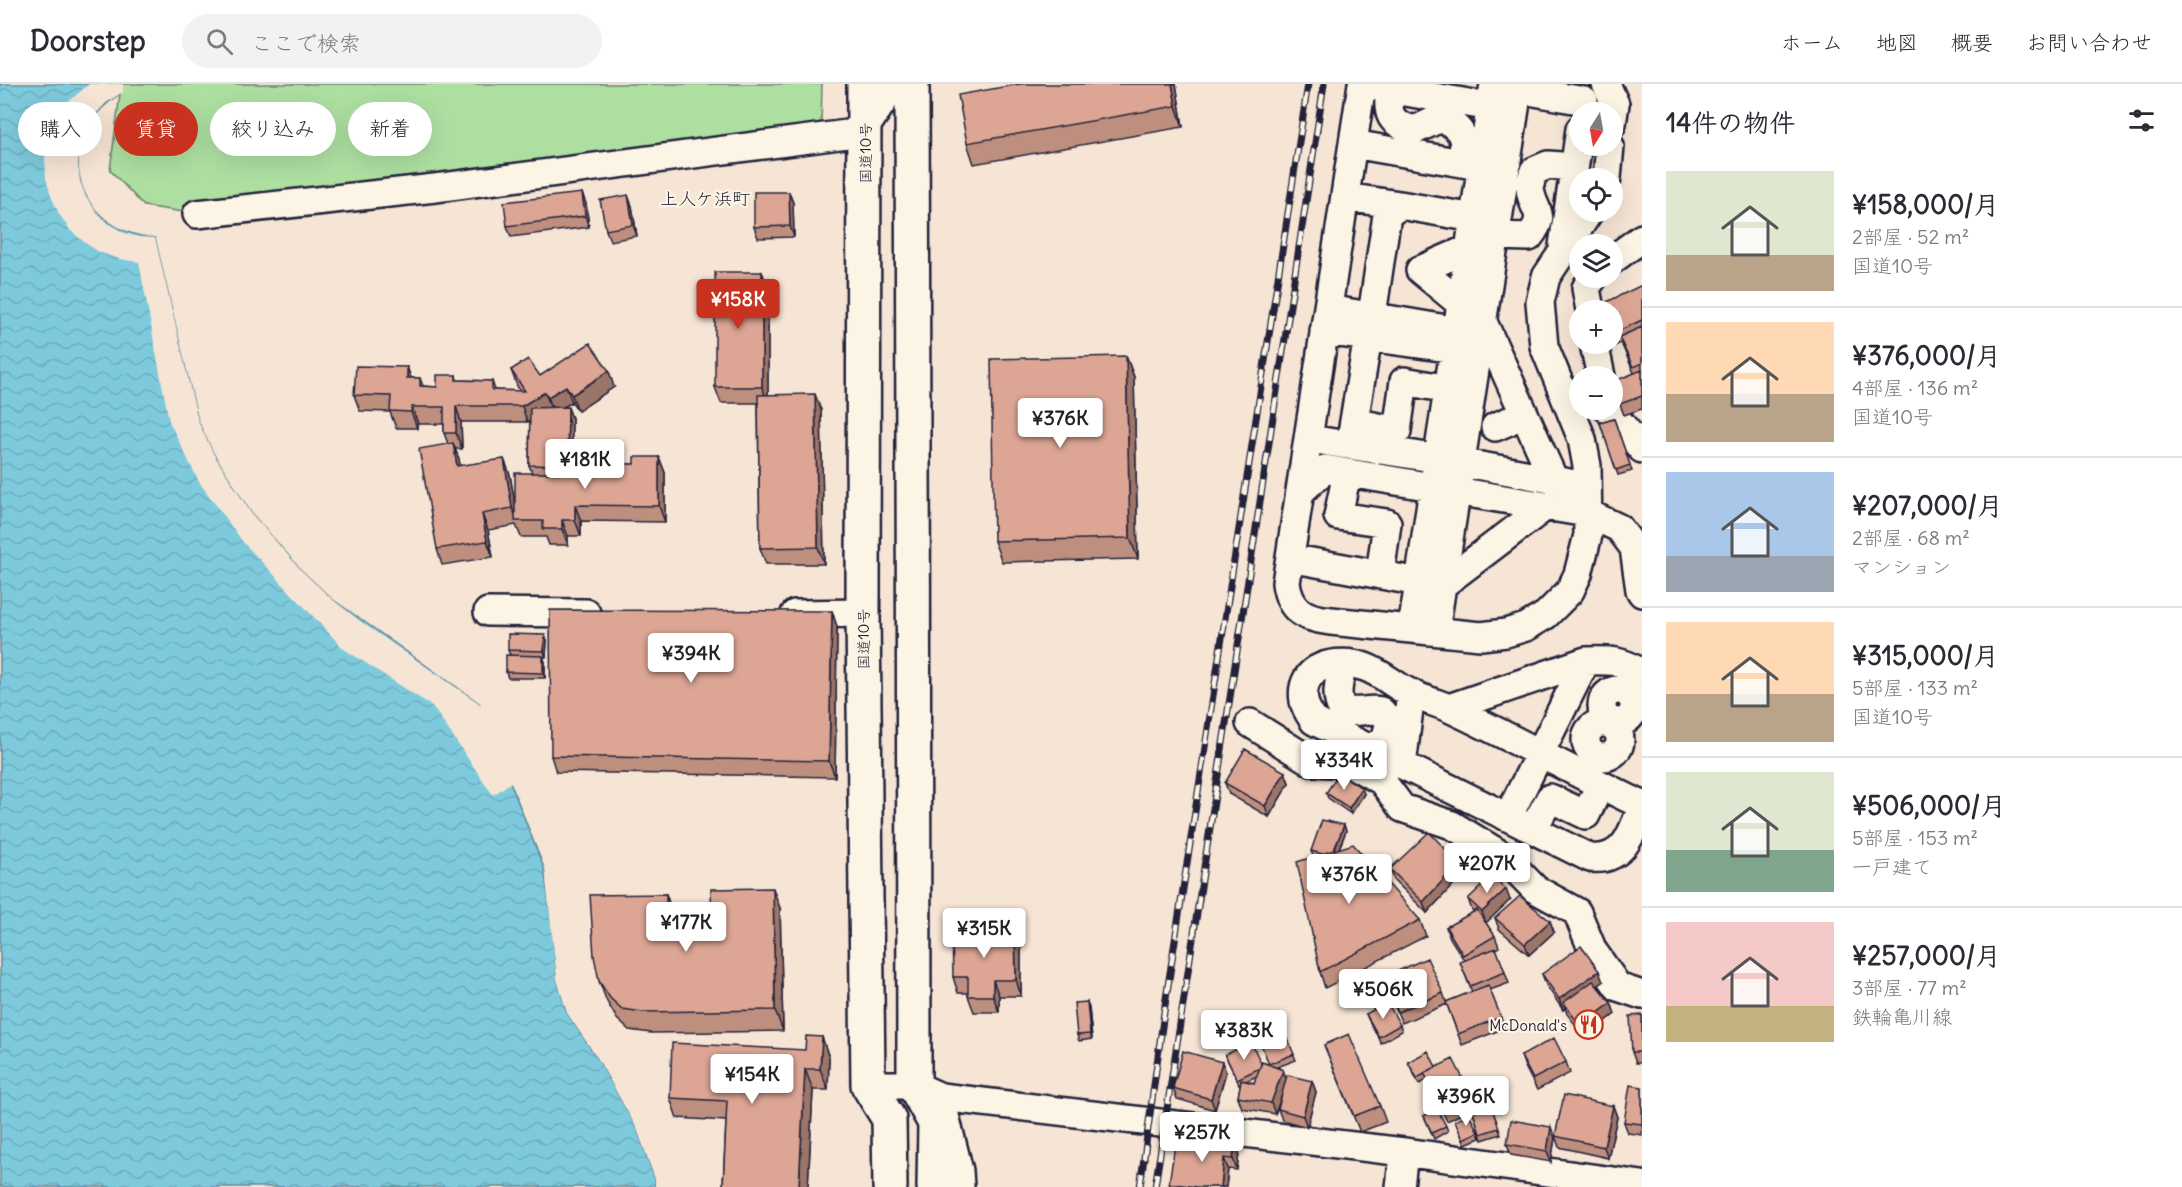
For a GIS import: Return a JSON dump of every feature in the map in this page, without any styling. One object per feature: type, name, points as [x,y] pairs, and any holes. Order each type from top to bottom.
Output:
[{"type":"main road","name":"国道10号","points":[[864,84],[866,128],[863,613],[868,1084]]},
{"type":"main road","points":[[912,84],[915,422],[912,704],[914,1085],[935,1123],[934,1187]]},
{"type":"main road","points":[[868,1084],[889,1119],[890,1187]]},
{"type":"main road","points":[[914,1085],[941,1112],[956,1171],[957,1187]]},
{"type":"street","points":[[197,213],[447,186],[847,134],[866,128],[895,84]]},
{"type":"street","points":[[1582,222],[1546,277],[1540,302],[1544,346],[1582,439],[1587,466],[1588,535],[1578,574],[1570,591],[1546,615],[1526,627],[1506,633],[1481,636],[1314,619],[1299,611],[1288,597],[1286,582],[1362,84],[1390,89],[1505,91],[1586,99]]},
{"type":"street","points":[[1606,84],[1613,102]]},
{"type":"street","points":[[1390,89],[1388,104],[1390,117],[1403,127],[1415,130],[1444,119],[1454,124],[1461,132],[1473,165],[1474,218],[1470,248],[1467,332],[1424,630]]},
{"type":"street","points":[[1473,165],[1505,91]]},
{"type":"street","points":[[1449,461],[1449,389],[1496,236],[1505,91]]},
{"type":"street","points":[[1353,144],[1473,165]]},
{"type":"street","points":[[1562,253],[1576,156]]},
{"type":"street","points":[[1496,236],[1529,237],[1538,226],[1539,214],[1530,185],[1534,171],[1548,165],[1574,167]]},
{"type":"street","points":[[1345,196],[1474,218]]},
{"type":"street","points":[[1352,434],[1387,215],[1401,206]]},
{"type":"street","points":[[1623,252],[1642,238]]},
{"type":"street","points":[[1470,248],[1420,270],[1467,332],[1544,478]]},
{"type":"street","points":[[1370,326],[1416,314],[1467,332],[1502,424],[1544,478]]},
{"type":"street","points":[[1326,320],[1370,326],[1467,332]]},
{"type":"street","points":[[1308,439],[1397,431],[1404,381],[1449,389]]},
{"type":"street","points":[[1617,420],[1642,449]]},
{"type":"street","points":[[1352,434],[1449,461],[1544,478],[1587,500],[1619,528],[1634,548],[1642,593]]},
{"type":"street","points":[[1308,439],[1336,471],[1338,516],[1387,523],[1380,575]]},
{"type":"street","points":[[1300,492],[1336,471],[1546,506],[1587,500]]},
{"type":"street","points":[[1290,558],[1431,583],[1546,506]]},
{"type":"street","points":[[488,612],[605,613]]},
{"type":"street","points":[[770,614],[863,613]]},
{"type":"street","points":[[1449,708],[1586,661],[1608,660],[1630,664],[1642,674]]},
{"type":"street","points":[[1508,817],[1586,661]]},
{"type":"street","points":[[1324,664],[1342,664],[1365,667],[1411,693],[1449,708],[1642,805],[1632,834],[1618,852],[1601,859],[1590,858],[1314,721],[1304,703],[1303,689],[1309,674],[1324,664]]},
{"type":"street","points":[[1342,664],[1337,692],[1337,700],[1342,709],[1354,713],[1373,709],[1381,711],[1390,722],[1385,740],[1371,748]]},
{"type":"street","points":[[1557,719],[1603,719],[1574,685]]},
{"type":"street","points":[[1402,765],[1411,693]]},
{"type":"street","points":[[1250,723],[1312,762],[1351,764],[1382,780],[1402,808],[1452,825],[1503,856],[1535,889],[1577,912],[1593,951],[1618,987],[1642,995]]},
{"type":"street","points":[[1533,830],[1550,798],[1586,815],[1600,785]]},
{"type":"street","points":[[868,1084],[914,1085],[941,1097],[1404,1152],[1642,1185]]},
{"type":"street","points":[[1400,1187],[1404,1152]]},
{"type":"green space","points":[[120,84],[822,84],[821,127],[197,214],[144,206],[110,170],[114,140],[114,156],[198,156],[198,102],[119,102]]},
{"type":"water","points":[[0,84],[120,84],[120,94],[102,110],[102,102],[18,102],[18,156],[78,156],[80,180],[89,201],[105,219],[127,232],[155,238],[198,421],[213,453],[251,513],[302,571],[332,599],[479,703],[544,868],[557,980],[567,1013],[598,1059],[637,1129],[655,1179],[655,1187],[0,1187]]},
{"type":"pier","points":[[89,84],[123,84],[123,92],[102,107],[102,102],[68,102]]},
{"type":"pier","points":[[45,156],[78,156],[80,181],[86,197],[96,211],[122,232],[138,237],[155,238],[198,421],[213,453],[251,513],[302,571],[332,599],[364,624],[479,703],[487,715],[513,781],[493,795],[432,706],[344,649],[243,542],[199,482],[169,421],[139,262],[101,253],[70,230],[51,196],[46,178]]},
{"type":"pier","points":[[546,880],[549,880],[560,980],[570,1012],[601,1058],[639,1128],[658,1178],[658,1187],[655,1187],[655,1179],[637,1129],[598,1059],[567,1013],[557,980]]},
{"type":"building","points":[[1020,84],[1172,84],[1176,106],[967,143],[958,95]]},
{"type":"building","points":[[754,192],[789,192],[790,226],[754,227]]},
{"type":"building","points":[[582,193],[585,216],[507,226],[504,202]]},
{"type":"building","points":[[628,195],[633,225],[606,230],[600,200]]},
{"type":"building","points":[[715,272],[762,272],[762,387],[715,387]]},
{"type":"building","points":[[1642,285],[1642,320],[1623,329],[1623,300],[1611,300]]},
{"type":"building","points":[[1642,327],[1642,363],[1633,367],[1623,346],[1623,335]]},
{"type":"building","points":[[590,343],[609,371],[572,395],[566,386],[548,397],[545,392],[522,406],[456,406],[456,433],[444,433],[444,407],[412,407],[411,412],[390,411],[391,396],[354,395],[356,366],[407,367],[407,378],[420,378],[420,386],[437,387],[437,375],[456,375],[456,380],[492,381],[492,390],[525,391],[511,370],[528,359],[540,376]]},
{"type":"building","points":[[1126,356],[1130,538],[994,541],[991,359]]},
{"type":"building","points":[[1642,370],[1642,396],[1623,403],[1623,378]]},
{"type":"building","points":[[815,394],[818,547],[760,548],[758,395]]},
{"type":"building","points":[[568,407],[567,464],[565,466],[529,465],[530,408]]},
{"type":"building","points":[[1614,420],[1630,465],[1616,470],[1600,423]]},
{"type":"building","points":[[453,443],[457,466],[504,459],[512,508],[482,514],[487,541],[437,549],[419,449]]},
{"type":"building","points":[[634,457],[659,457],[659,506],[575,505],[575,520],[562,520],[562,529],[543,529],[543,521],[515,521],[515,473],[565,473],[565,464],[634,464]]},
{"type":"building","points":[[550,610],[832,611],[829,761],[551,756]]},
{"type":"building","points":[[508,634],[545,635],[544,651],[508,650]]},
{"type":"building","points":[[506,655],[543,656],[543,673],[506,672]]},
{"type":"building","points":[[1245,749],[1285,772],[1265,806],[1225,783]]},
{"type":"building","points":[[1339,773],[1362,788],[1349,808],[1326,793]]},
{"type":"building","points":[[1322,820],[1344,825],[1334,850],[1322,854],[1311,851]]},
{"type":"building","points":[[1429,832],[1459,863],[1423,902],[1390,869]]},
{"type":"building","points":[[1353,844],[1420,920],[1320,972],[1297,862]]},
{"type":"building","points":[[1492,876],[1506,889],[1482,912],[1468,899]]},
{"type":"building","points":[[773,888],[775,1010],[643,1012],[622,1009],[610,998],[599,981],[594,956],[590,895],[666,894],[666,923],[712,922],[711,889]]},
{"type":"building","points":[[1520,896],[1550,921],[1525,944],[1495,918]]},
{"type":"building","points":[[1477,910],[1495,936],[1463,955],[1446,927]]},
{"type":"building","points":[[952,932],[1015,932],[1016,980],[993,980],[993,996],[968,996],[968,977],[953,977]]},
{"type":"building","points":[[1581,946],[1599,971],[1559,999],[1542,974]]},
{"type":"building","points":[[1496,948],[1505,972],[1470,986],[1460,962]]},
{"type":"building","points":[[1427,958],[1443,993],[1398,1012],[1382,978]]},
{"type":"building","points":[[1593,981],[1611,1003],[1581,1026],[1563,1003]]},
{"type":"building","points":[[1488,985],[1501,1017],[1458,1034],[1446,1002]]},
{"type":"building","points":[[1087,1002],[1090,1034],[1077,1035],[1074,1003]]},
{"type":"building","points":[[1387,1002],[1400,1025],[1379,1037],[1366,1014]]},
{"type":"building","points":[[1642,1015],[1642,1052],[1632,1052],[1630,1016]]},
{"type":"building","points":[[1285,1034],[1294,1054],[1269,1064],[1261,1044]]},
{"type":"building","points":[[1349,1034],[1380,1106],[1354,1116],[1324,1045]]},
{"type":"building","points":[[806,1036],[822,1037],[820,1069],[805,1069],[799,1187],[723,1187],[727,1101],[670,1098],[672,1043],[805,1050]]},
{"type":"building","points":[[1554,1038],[1566,1062],[1533,1079],[1521,1056]]},
{"type":"building","points":[[1251,1042],[1261,1063],[1260,1068],[1237,1079],[1225,1055]]},
{"type":"building","points":[[1183,1051],[1222,1062],[1211,1099],[1173,1088]]},
{"type":"building","points":[[1428,1051],[1436,1067],[1417,1078],[1408,1062]]},
{"type":"building","points":[[1453,1059],[1472,1096],[1443,1110],[1424,1073]]},
{"type":"building","points":[[1262,1062],[1283,1070],[1271,1103],[1238,1097],[1241,1080],[1254,1083]]},
{"type":"building","points":[[1287,1075],[1312,1081],[1303,1116],[1278,1109]]},
{"type":"building","points":[[1630,1085],[1642,1087],[1642,1124],[1624,1122]]},
{"type":"building","points":[[1564,1095],[1613,1106],[1604,1147],[1555,1136]]},
{"type":"building","points":[[1491,1106],[1499,1128],[1480,1134],[1473,1111]]},
{"type":"building","points":[[1437,1109],[1446,1126],[1432,1133],[1424,1116]]},
{"type":"building","points":[[1469,1114],[1478,1132],[1463,1139],[1455,1121]]},
{"type":"building","points":[[1511,1120],[1551,1127],[1547,1151],[1507,1144]]},
{"type":"building","points":[[1214,1131],[1236,1134],[1233,1159],[1224,1158],[1221,1187],[1196,1187],[1169,1183],[1175,1145],[1211,1150]]},
{"type":"railway","points":[[1140,1187],[1165,1005],[1308,84]]},
{"type":"railway","points":[[1155,1187],[1324,84]]},
{"type":"place","name":"McDonald's","points":[[1588,1025]]},
{"type":"district","name":"上人ケ浜町","points":[[705,198]]}]
